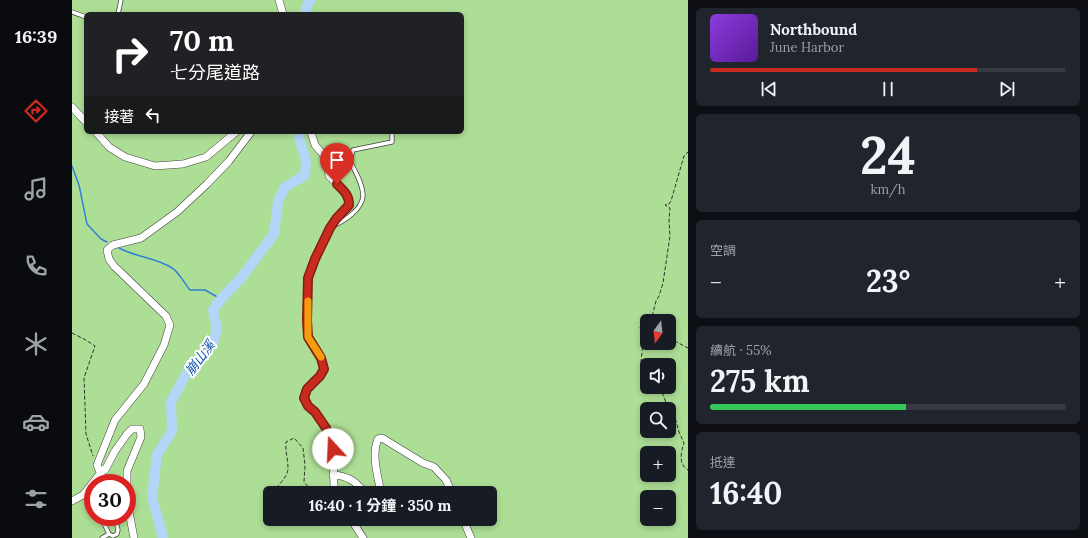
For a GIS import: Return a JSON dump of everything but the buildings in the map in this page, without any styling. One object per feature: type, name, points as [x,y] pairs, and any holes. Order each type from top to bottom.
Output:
[{"type":"street","points":[[279,0],[282,12]]},
{"type":"street","points":[[72,107],[84,120]]},
{"type":"street","points":[[98,134],[109,147],[125,157],[155,166],[183,164],[206,157],[234,134]]},
{"type":"street","points":[[72,501],[83,495],[100,469],[115,420],[144,384],[164,345],[170,325],[166,316],[114,266],[109,259],[107,250],[112,245],[141,238],[177,212],[207,184],[229,160],[249,134]]},
{"type":"street","points":[[312,134],[315,145],[326,159],[329,176],[345,192],[349,199],[349,205],[330,228],[315,259],[308,278],[308,337],[321,358],[324,369],[320,376],[307,389],[304,398],[308,406],[315,412],[326,428],[333,449],[334,486]]},
{"type":"street","points":[[100,469],[106,468],[115,451],[127,434],[132,429],[140,429],[141,437],[127,474]]},
{"type":"street","points":[[380,486],[375,455],[376,443],[378,439],[382,438],[422,463],[434,467],[446,480],[449,486]]},
{"type":"street","points":[[333,475],[345,476],[359,486]]},
{"type":"street","points":[[131,526],[134,538]]},
{"type":"street","points":[[355,526],[363,538]]},
{"type":"street","points":[[466,526],[471,538]]},
{"type":"lane","points":[[118,12],[121,0]]},
{"type":"lane","points":[[72,12],[84,16]]},
{"type":"lane","points":[[330,228],[346,220],[360,205],[363,196],[359,180],[350,161],[353,150],[392,142],[392,134]]},
{"type":"lane","points":[[100,469],[102,474]]},
{"type":"lane","points":[[105,526],[108,534]]},
{"type":"lane","points":[[108,534],[113,536],[117,534],[117,526]]},
{"type":"lane","points":[[102,538],[108,534]]},
{"type":"path","points":[[652,314],[663,283],[670,236],[670,208],[665,205],[669,204],[671,201],[684,156],[688,152]]},
{"type":"path","points":[[72,333],[95,346],[84,378],[86,434],[100,469]]},
{"type":"path","points":[[676,342],[688,348]]},
{"type":"path","points":[[663,394],[667,405],[673,410],[679,432],[684,443],[682,464],[684,468],[688,470]]},
{"type":"path","points":[[278,486],[285,477],[288,469],[285,450],[286,442],[294,438],[303,448],[305,465],[304,482],[307,486]]},
{"type":"green space","points":[[72,0],[688,0],[688,538],[72,538]]},
{"type":"waterway","name":"崩山溪","points":[[305,12],[307,5],[311,0]]},
{"type":"waterway","name":"崩山溪","points":[[163,538],[152,497],[157,455],[172,431],[171,402],[189,369],[213,344],[217,329],[213,310],[221,299],[241,278],[274,234],[278,202],[284,188],[305,175],[306,160],[299,138],[300,134]]},
{"type":"waterway","points":[[72,166],[79,185],[87,224],[101,239],[107,242]]},
{"type":"waterway","points":[[119,248],[132,254],[166,265],[177,272],[190,290],[205,290],[221,299]]},
{"type":"slow traffic","points":[[308,301],[308,337],[321,357]]},
{"type":"route","points":[[333,449],[326,428],[315,412],[308,406],[304,398],[307,389],[320,376],[324,369],[321,358],[308,337],[308,278],[315,259],[330,228],[349,205],[349,199],[345,192],[337,184]]}]
